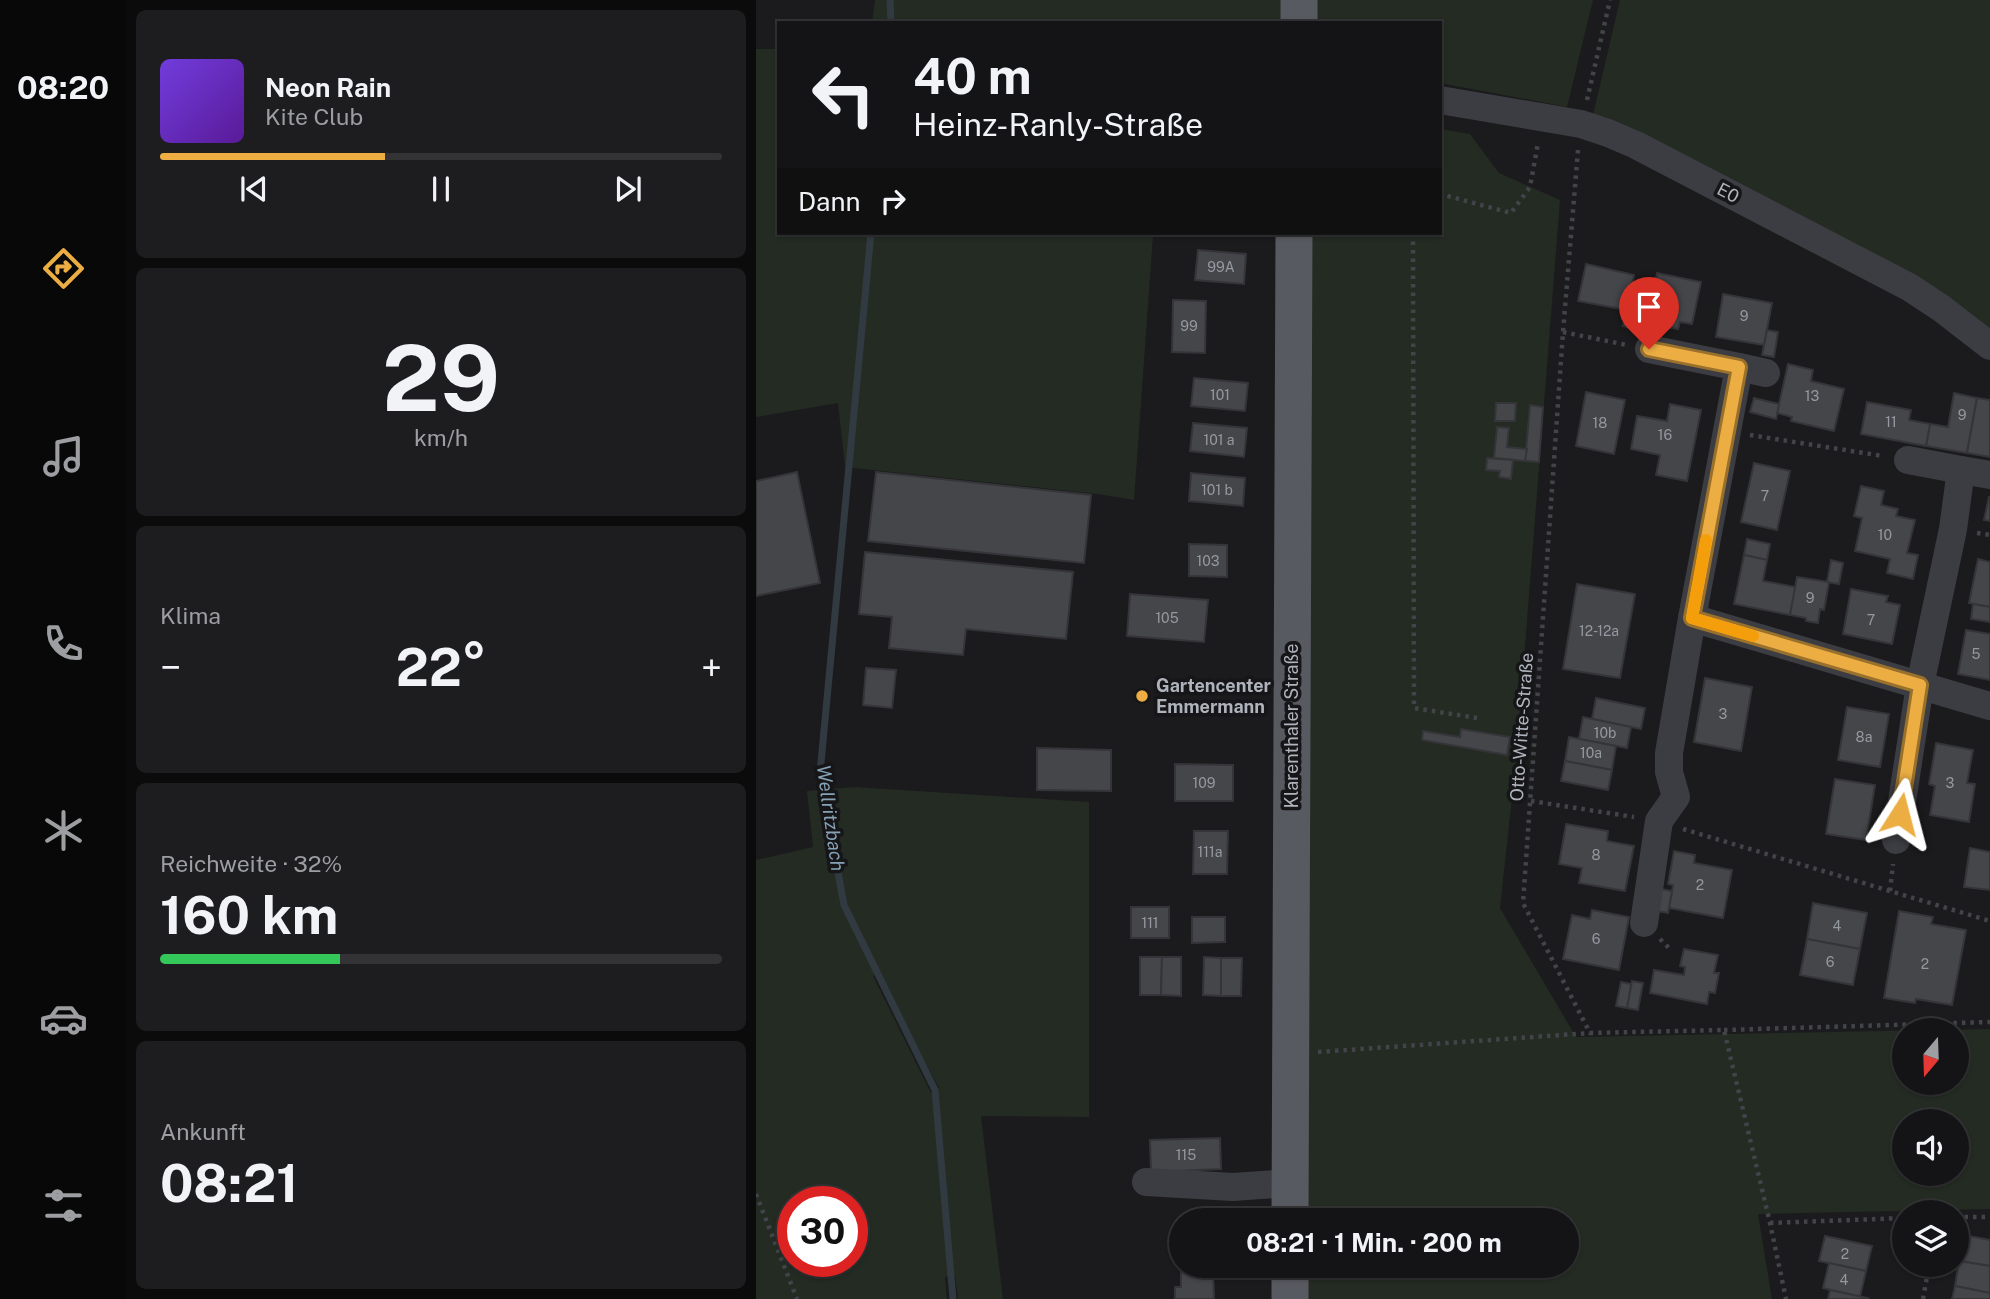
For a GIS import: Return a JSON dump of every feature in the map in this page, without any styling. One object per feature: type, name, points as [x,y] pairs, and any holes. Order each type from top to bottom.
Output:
[{"type":"main road","points":[[1299,0],[1299,21]]},
{"type":"main road","name":"Klarenthaler Straße","points":[[1290,1208],[1294,235]]},
{"type":"main road","points":[[1290,1278],[1290,1299]]},
{"type":"street","name":"E0","points":[[1442,100],[1581,124],[1636,145],[1909,287],[1990,346]]},
{"type":"street","points":[[1649,349],[1766,373]]},
{"type":"street","points":[[1644,923],[1659,821],[1676,797],[1669,772],[1669,753],[1739,367]]},
{"type":"street","points":[[1909,460],[1990,475]]},
{"type":"street","points":[[1896,840],[1920,685],[1953,528],[1961,470]]},
{"type":"street","points":[[1692,618],[1990,706]]},
{"type":"street","points":[[1146,1182],[1233,1187],[1290,1183]]},
{"type":"path","name":"Otto-Witte-Straße","points":[[1590,1033],[1524,903],[1563,332],[1581,124],[1610,0]]},
{"type":"path","points":[[1442,196],[1511,213],[1530,187],[1543,118]]},
{"type":"path","points":[[1413,235],[1414,708],[1476,718]]},
{"type":"path","points":[[1563,332],[1649,349]]},
{"type":"path","points":[[1727,431],[1909,460]]},
{"type":"path","points":[[1531,801],[1659,821],[1990,921]]},
{"type":"path","points":[[1291,1054],[1590,1033],[1990,1022]]},
{"type":"path","points":[[1724,1030],[1786,1299]]},
{"type":"path","points":[[756,1194],[797,1299]]},
{"type":"path","points":[[1969,1217],[1990,1217]]},
{"type":"path","points":[[1770,1223],[1892,1218]]},
{"type":"path","points":[[1923,1299],[1927,1277]]},
{"type":"shaded area","points":[[875,0],[1593,0],[1567,107],[1442,83],[1442,21],[872,21]]},
{"type":"shaded area","points":[[1620,0],[1990,0],[1990,334],[1593,115]]},
{"type":"shaded area","points":[[756,49],[777,49],[777,235],[1153,236],[1134,500],[845,467],[838,403],[756,417]]},
{"type":"shaded area","points":[[1442,129],[1470,134],[1499,173],[1560,200],[1516,761],[1500,908],[1576,1037],[1892,1031],[1892,1096],[1969,1096],[1969,1029],[1990,1029],[1990,1209],[1969,1209],[1969,1200],[1892,1200],[1892,1211],[1758,1214],[1772,1299],[1304,1299],[1304,1278],[1579,1278],[1579,1208],[1305,1208],[1308,235],[1442,235]]},
{"type":"shaded area","points":[[854,787],[1089,802],[1089,1117],[981,1116],[1003,1299],[958,1299],[955,1275],[945,1277],[947,1299],[756,1299],[756,860],[813,847],[807,791]],"holes":[[[878,973],[939,1088],[931,1093],[873,976]]]},
{"type":"building","points":[[1198,250],[1246,254],[1244,284],[1195,280]]},
{"type":"building","points":[[1586,264],[1634,275],[1627,310],[1578,301]]},
{"type":"building","points":[[1657,273],[1701,282],[1692,324],[1680,322],[1678,329],[1664,326],[1665,319],[1649,315]]},
{"type":"building","points":[[1723,294],[1772,303],[1764,345],[1716,337]]},
{"type":"building","points":[[1173,300],[1206,301],[1205,353],[1172,352]]},
{"type":"building","points":[[1628,303],[1639,306],[1634,329],[1623,326]]},
{"type":"building","points":[[1639,306],[1650,308],[1646,331],[1634,329]]},
{"type":"building","points":[[1767,330],[1778,332],[1774,357],[1762,355]]},
{"type":"building","points":[[1788,364],[1813,370],[1811,381],[1844,389],[1834,431],[1791,421],[1792,417],[1777,413]]},
{"type":"building","points":[[1194,378],[1248,383],[1245,411],[1191,406]]},
{"type":"building","points":[[1586,392],[1625,400],[1614,454],[1576,446]]},
{"type":"building","points":[[1954,393],[1977,398],[1967,453],[1926,446],[1930,424],[1948,427]]},
{"type":"building","points":[[1754,398],[1779,404],[1776,419],[1750,412]]},
{"type":"building","points":[[1977,398],[1990,400],[1990,457],[1967,453]]},
{"type":"building","points":[[1867,402],[1911,410],[1909,420],[1930,424],[1926,446],[1861,434]]},
{"type":"building","points":[[1496,403],[1516,403],[1515,421],[1495,421]]},
{"type":"building","points":[[1670,404],[1701,410],[1687,481],[1656,475],[1660,455],[1631,449],[1637,416],[1667,421]]},
{"type":"building","points":[[1530,405],[1543,407],[1539,462],[1525,461]]},
{"type":"building","points":[[1193,423],[1247,428],[1244,457],[1190,451]]},
{"type":"building","points":[[1497,427],[1509,428],[1507,447],[1527,449],[1525,461],[1494,458]]},
{"type":"building","points":[[1487,458],[1513,460],[1511,479],[1499,477],[1500,471],[1486,470]]},
{"type":"building","points":[[1754,463],[1790,471],[1777,530],[1741,522]]},
{"type":"building","points":[[797,472],[820,583],[756,596],[756,481]]},
{"type":"building","points":[[876,472],[1091,495],[1084,563],[868,541]]},
{"type":"building","points":[[1191,473],[1245,478],[1243,506],[1189,501]]},
{"type":"building","points":[[1861,486],[1884,491],[1881,505],[1898,509],[1896,516],[1915,520],[1907,553],[1918,555],[1913,579],[1887,573],[1890,559],[1855,551],[1862,518],[1854,516]]},
{"type":"building","points":[[1990,497],[1990,521],[1984,520]]},
{"type":"building","points":[[1747,539],[1770,544],[1767,560],[1744,555]]},
{"type":"building","points":[[1189,544],[1227,545],[1227,577],[1189,576]]},
{"type":"building","points":[[865,552],[1073,572],[1066,639],[966,629],[963,655],[889,648],[892,617],[859,614]]},
{"type":"building","points":[[1744,555],[1767,560],[1763,581],[1796,587],[1790,615],[1734,604]]},
{"type":"building","points":[[1978,559],[1990,562],[1990,607],[1969,603]]},
{"type":"building","points":[[1831,560],[1843,563],[1839,584],[1827,582]]},
{"type":"building","points":[[1797,577],[1829,582],[1824,610],[1820,609],[1818,623],[1790,615]]},
{"type":"building","points":[[1577,584],[1635,594],[1620,678],[1563,669]]},
{"type":"building","points":[[1851,589],[1888,596],[1886,602],[1900,605],[1892,644],[1843,634]]},
{"type":"building","points":[[1130,594],[1208,600],[1204,642],[1127,636]]},
{"type":"building","points":[[1973,604],[1990,607],[1990,622],[1971,619]]},
{"type":"building","points":[[1966,630],[1990,634],[1990,680],[1958,674]]},
{"type":"building","points":[[866,668],[896,670],[892,708],[863,705]]},
{"type":"building","points":[[1705,678],[1752,687],[1741,751],[1694,742]]},
{"type":"building","points":[[1596,698],[1645,708],[1641,729],[1592,719]]},
{"type":"building","points":[[1847,707],[1889,714],[1880,767],[1838,760]]},
{"type":"building","points":[[1583,717],[1631,727],[1627,748],[1579,739]]},
{"type":"building","points":[[1461,729],[1510,737],[1507,755],[1422,740],[1423,731],[1460,737]]},
{"type":"building","points":[[1569,737],[1616,746],[1612,770],[1565,761]]},
{"type":"building","points":[[1936,743],[1973,750],[1967,783],[1975,784],[1969,822],[1930,815],[1935,786],[1929,784]]},
{"type":"building","points":[[1037,748],[1111,750],[1111,791],[1037,790]]},
{"type":"building","points":[[1565,761],[1612,770],[1608,790],[1561,781]]},
{"type":"building","points":[[1175,764],[1233,765],[1233,801],[1175,801]]},
{"type":"building","points":[[1835,779],[1875,785],[1866,840],[1826,834]]},
{"type":"building","points":[[1566,824],[1608,831],[1607,841],[1634,846],[1625,891],[1579,883],[1582,868],[1559,864]]},
{"type":"building","points":[[1194,831],[1228,831],[1227,874],[1193,874]]},
{"type":"building","points":[[1970,848],[1990,852],[1990,890],[1964,887]]},
{"type":"building","points":[[1674,851],[1695,855],[1694,863],[1732,870],[1723,918],[1669,908],[1673,885],[1668,884]]},
{"type":"building","points":[[1656,888],[1672,891],[1668,913],[1652,910]]},
{"type":"building","points":[[1813,903],[1867,913],[1860,949],[1807,939]]},
{"type":"building","points":[[1131,907],[1169,907],[1169,938],[1131,938]]},
{"type":"building","points":[[1592,910],[1629,917],[1619,970],[1563,959],[1572,915],[1590,919]]},
{"type":"building","points":[[1899,911],[1933,917],[1931,924],[1966,930],[1952,1005],[1916,999],[1915,1003],[1884,998]]},
{"type":"building","points":[[1192,917],[1225,917],[1225,942],[1192,943]]},
{"type":"building","points":[[1807,939],[1860,949],[1853,985],[1800,975]]},
{"type":"building","points":[[1684,949],[1718,955],[1714,973],[1719,973],[1715,993],[1709,992],[1707,1004],[1650,993],[1654,970],[1684,975],[1685,967],[1680,966]]},
{"type":"building","points":[[1140,957],[1162,957],[1161,995],[1140,995]]},
{"type":"building","points":[[1162,957],[1181,957],[1181,996],[1161,995]]},
{"type":"building","points":[[1204,957],[1221,958],[1221,996],[1203,995]]},
{"type":"building","points":[[1221,958],[1242,958],[1241,996],[1221,996]]},
{"type":"building","points":[[1632,981],[1643,983],[1638,1010],[1627,1008]]},
{"type":"building","points":[[1621,982],[1631,984],[1627,1008],[1616,1006]]},
{"type":"building","points":[[1220,1138],[1221,1169],[1151,1172],[1150,1140]]},
{"type":"building","points":[[1825,1236],[1872,1246],[1866,1271],[1819,1261]]},
{"type":"building","points":[[1969,1236],[1990,1240],[1990,1266],[1969,1263]]},
{"type":"building","points":[[1829,1263],[1866,1271],[1860,1297],[1823,1288]]},
{"type":"building","points":[[1969,1263],[1990,1266],[1990,1293],[1955,1286],[1956,1277],[1969,1277]]},
{"type":"building","points":[[1181,1278],[1213,1278],[1214,1299],[1175,1299],[1175,1287],[1181,1287]]},
{"type":"building","points":[[1955,1286],[1990,1293],[1990,1299],[1952,1299]]},
{"type":"building","points":[[1830,1290],[1868,1298],[1828,1299]]},
{"type":"waterway","name":"Wellritzbach","points":[[890,0],[891,21]]},
{"type":"waterway","name":"Wellritzbach","points":[[871,235],[820,773],[844,905],[935,1090],[953,1299]]},
{"type":"slow traffic","points":[[1706,540],[1692,618],[1753,636]]},
{"type":"place","name":"Gartencenter Emmermann","points":[[1142,696]]},
{"type":"route","points":[[1649,349],[1739,367],[1692,618],[1920,685],[1900,814]]}]
